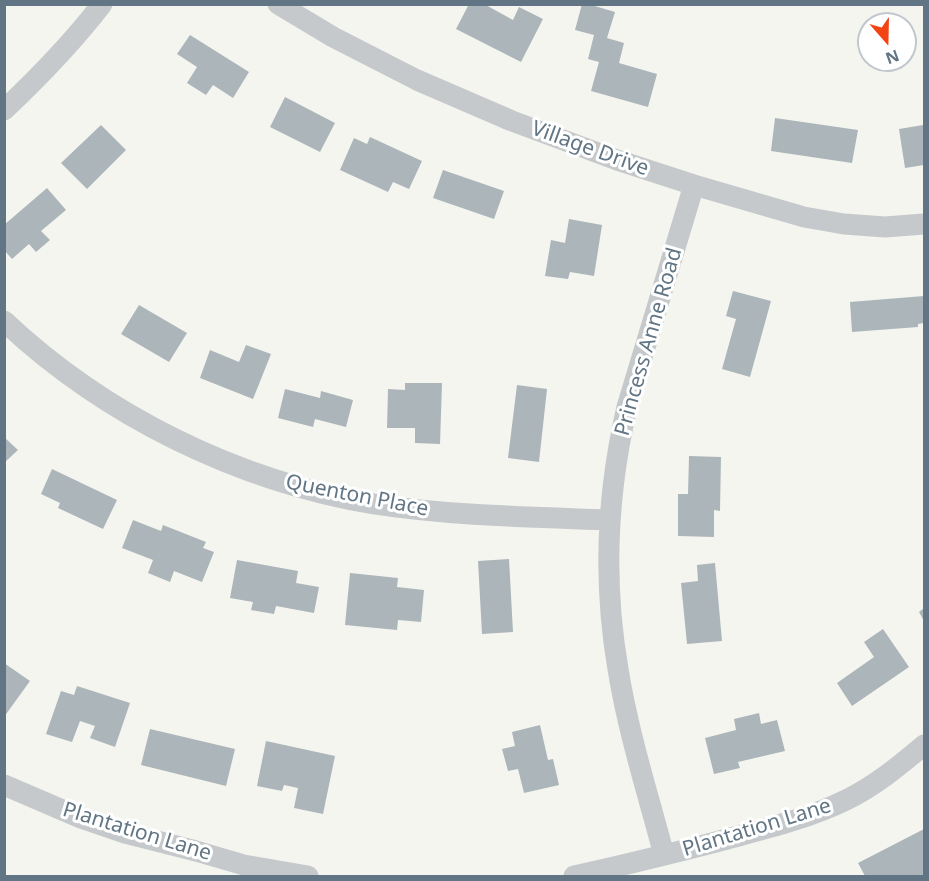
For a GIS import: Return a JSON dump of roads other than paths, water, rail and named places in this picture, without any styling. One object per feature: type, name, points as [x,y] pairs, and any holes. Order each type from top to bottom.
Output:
[{"type":"street","points":[[4,111],[43,73],[102,4]]},
{"type":"street","name":"Village Drive","points":[[278,4],[417,80],[512,121],[617,160],[804,217],[844,224],[885,227],[924,224]]},
{"type":"street","name":"Princess Anne Road","points":[[664,855],[618,671],[610,599],[610,520],[618,449],[627,407],[694,185]]},
{"type":"street","name":"Quenton Place","points":[[4,321],[28,344],[59,368],[143,422],[233,465],[282,482],[374,504],[416,509],[464,514],[610,520]]},
{"type":"street","name":"Plantation Lane","points":[[574,876],[779,826],[811,816],[848,799],[891,773],[924,745]]},
{"type":"street","name":"Plantation Lane","points":[[4,785],[81,818],[125,832],[244,865],[308,876]]}]
